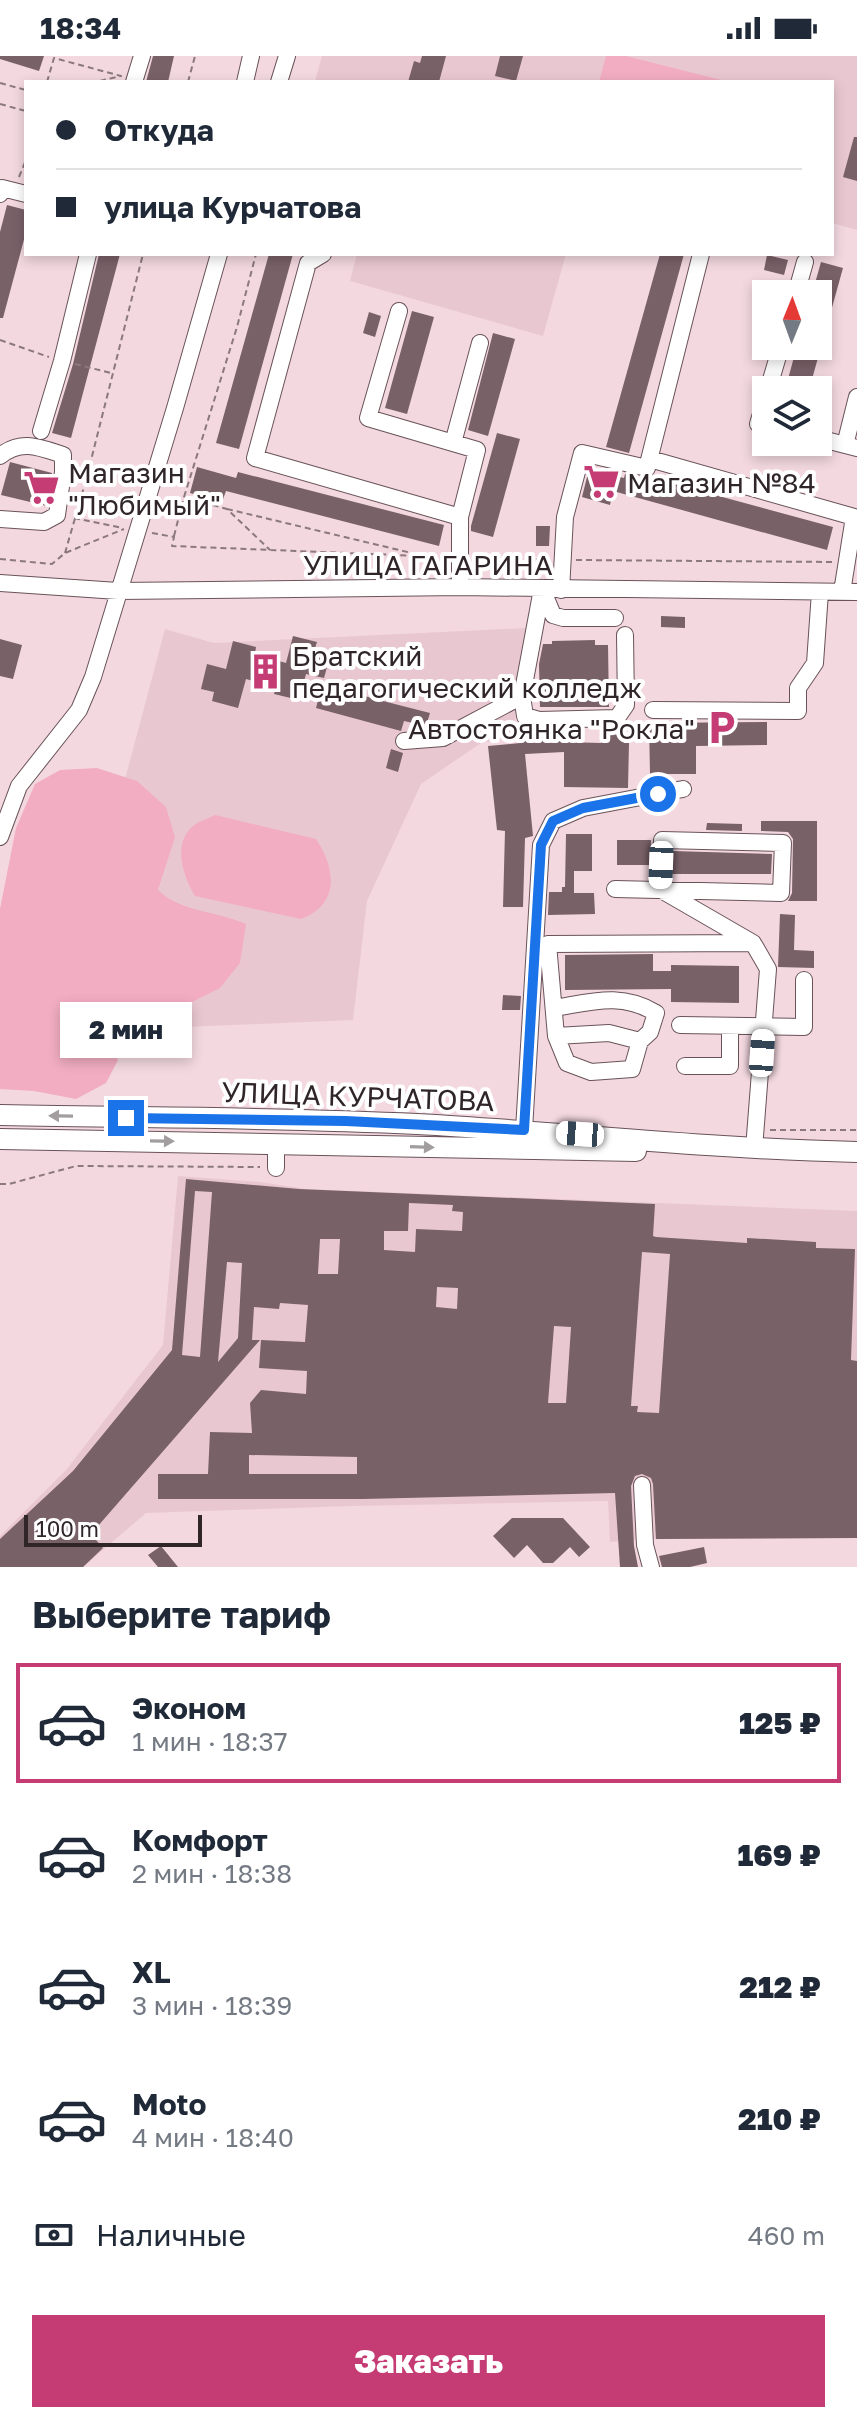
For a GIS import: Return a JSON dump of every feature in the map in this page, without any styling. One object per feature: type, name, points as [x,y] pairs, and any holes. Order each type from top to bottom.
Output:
[{"type":"main road","name":"УЛИЦА КУРЧАТОВА","points":[[0,1115],[346,1121],[755,1140],[857,1152]]},
{"type":"main road","points":[[345,1144],[346,1121]]},
{"type":"main road","points":[[0,1139],[578,1151],[755,1140]]},
{"type":"street","points":[[135,80],[142,56]]},
{"type":"street","points":[[245,80],[251,56]]},
{"type":"street","points":[[280,80],[287,56]]},
{"type":"street","points":[[5,189],[2,188],[24,194]]},
{"type":"street","points":[[41,431],[88,256]]},
{"type":"street","points":[[0,837],[19,786],[79,710],[93,677],[218,256]]},
{"type":"street","points":[[320,256],[308,263],[255,458],[460,517]]},
{"type":"street","points":[[561,590],[565,517],[582,453],[647,468],[701,256]]},
{"type":"street","points":[[800,280],[805,262]]},
{"type":"street","points":[[399,311],[368,418],[477,450],[460,517],[460,587]]},
{"type":"street","points":[[453,443],[480,343]]},
{"type":"street","points":[[851,447],[857,397]]},
{"type":"street","points":[[0,456],[11,447],[36,446],[63,455],[57,515],[44,522],[0,519]]},
{"type":"street","points":[[650,459],[855,510],[847,562],[850,592]]},
{"type":"street","name":"УЛИЦА ГАГАРИНА","points":[[0,583],[118,591],[460,587],[850,592]]},
{"type":"street","points":[[542,589],[553,615],[563,618],[615,618]]},
{"type":"street","points":[[542,589],[522,696],[525,716],[539,720],[617,718],[626,705],[625,635]]},
{"type":"street","points":[[653,710],[798,711],[798,688],[815,663],[820,592]]},
{"type":"street","points":[[404,741],[443,738],[522,696]]},
{"type":"street","points":[[524,1130],[541,845],[553,821],[583,808],[683,789]]},
{"type":"street","points":[[615,889],[781,893],[783,843],[662,840],[660,889]]},
{"type":"street","points":[[660,889],[753,943],[768,969],[755,1140]]},
{"type":"street","points":[[554,1008],[611,999],[639,1003],[656,1013],[650,1032],[640,1041],[632,1069],[591,1072],[567,1063],[556,1036],[548,944],[753,943]]},
{"type":"street","points":[[680,1025],[804,1027],[804,980]]},
{"type":"street","points":[[685,1066],[730,1066],[730,1026]]},
{"type":"street","points":[[556,1036],[609,1033],[640,1041]]},
{"type":"street","points":[[0,1153],[25,1139]]},
{"type":"street","points":[[276,1143],[276,1168]]},
{"type":"street","points":[[642,1485],[645,1545],[651,1567]]},
{"type":"path","points":[[189,80],[195,56]]},
{"type":"path","points":[[48,80],[54,58],[121,76],[104,80]]},
{"type":"path","points":[[0,83],[24,89]]},
{"type":"path","points":[[0,104],[24,110]]},
{"type":"path","points":[[5,189],[21,175],[24,166]]},
{"type":"path","points":[[65,553],[142,256]]},
{"type":"path","points":[[255,256],[172,546],[563,560],[847,562]]},
{"type":"path","points":[[184,497],[426,556]]},
{"type":"path","points":[[227,509],[270,550]]},
{"type":"path","points":[[0,559],[52,564],[65,553],[127,528],[74,518]]},
{"type":"path","points":[[137,530],[174,537]]},
{"type":"path","points":[[755,1140],[857,1130]]},
{"type":"path","points":[[0,1184],[76,1166],[276,1168]]},
{"type":"shaded area","points":[[322,56],[857,56],[857,230],[834,224],[834,80],[315,80]]},
{"type":"shaded area","points":[[606,56],[626,56],[721,80],[600,80]]},
{"type":"shaded area","points":[[356,256],[565,256],[543,336],[350,281]]},
{"type":"shaded area","points":[[528,628],[517,687],[514,738],[481,743],[421,784],[367,901],[353,1020],[114,1030],[115,817],[165,629],[214,643]]},
{"type":"shaded area","points":[[97,768],[137,781],[166,807],[175,837],[158,890],[177,903],[246,924],[240,963],[220,988],[182,1007],[141,1010],[104,1033],[118,1060],[106,1083],[76,1099],[34,1091],[0,1089],[0,909],[16,828],[35,784],[60,770]]},
{"type":"shaded area","points":[[215,815],[316,839],[328,862],[330,874],[331,885],[323,904],[301,919],[195,896],[181,858],[184,838],[197,823]]},
{"type":"shaded area","points":[[178,1176],[306,1189],[857,1211],[857,1538],[644,1539],[610,1542],[608,1501],[352,1506],[146,1513],[83,1567],[0,1567],[0,1536],[66,1470],[163,1345]]},
{"type":"building","points":[[0,56],[44,56],[39,71],[0,59]]},
{"type":"building","points":[[153,56],[174,56],[168,80],[147,80]]},
{"type":"building","points":[[422,56],[446,56],[440,80],[409,80],[414,61],[420,63]]},
{"type":"building","points":[[500,56],[523,56],[516,80],[495,76]]},
{"type":"building","points":[[854,137],[857,137],[857,181],[843,177]]},
{"type":"building","points":[[7,205],[24,209],[24,239],[3,318],[0,318],[0,232]]},
{"type":"building","points":[[99,256],[119,256],[71,438],[52,433],[73,364]]},
{"type":"building","points":[[268,256],[292,256],[239,449],[216,443]]},
{"type":"building","points":[[659,256],[683,256],[629,453],[606,447]]},
{"type":"building","points":[[767,256],[788,260],[784,275],[764,270]]},
{"type":"building","points":[[821,262],[843,268],[832,307],[832,280],[816,280]]},
{"type":"building","points":[[412,311],[434,317],[407,414],[385,408]]},
{"type":"building","points":[[369,312],[381,316],[375,337],[363,333]]},
{"type":"building","points":[[493,333],[515,339],[488,436],[468,430]]},
{"type":"building","points":[[793,360],[817,360],[813,376],[789,376]]},
{"type":"building","points":[[497,433],[520,439],[493,537],[471,531],[471,526]]},
{"type":"building","points":[[10,462],[52,473],[47,506],[1,495]]},
{"type":"building","points":[[197,467],[236,478],[238,472],[444,525],[439,546],[226,491],[222,502],[190,493]]},
{"type":"building","points":[[589,469],[624,478],[625,474],[652,478],[833,527],[827,550],[613,491],[610,505],[582,497]]},
{"type":"building","points":[[536,526],[550,526],[549,546],[536,546]]},
{"type":"building","points":[[661,616],[685,617],[685,628],[661,627]]},
{"type":"building","name":"Братский педагогический колледж","points":[[293,636],[317,642],[315,648],[331,653],[324,678],[306,674],[299,700],[274,694],[276,687],[246,679],[238,708],[212,701],[214,692],[201,689],[207,664],[226,669],[233,641],[256,647],[255,654],[286,663]]},
{"type":"building","points":[[0,639],[22,645],[13,679],[0,676]]},
{"type":"building","points":[[595,640],[595,645],[608,645],[609,707],[540,707],[539,664],[543,644]]},
{"type":"building","points":[[377,683],[387,685],[383,701],[430,713],[426,726],[404,721],[401,731],[316,708],[322,685],[372,698]]},
{"type":"building","points":[[767,722],[767,745],[696,746],[696,774],[650,774],[649,723]]},
{"type":"building","points":[[624,726],[624,743],[629,743],[628,788],[564,787],[564,752],[525,754],[533,836],[525,838],[523,907],[503,907],[505,831],[497,830],[488,746],[520,743],[519,733],[565,731],[565,742],[601,743],[601,729]]},
{"type":"building","points":[[391,749],[403,753],[398,772],[386,768]]},
{"type":"building","points":[[761,821],[817,821],[817,901],[788,901],[792,893],[793,839],[788,832],[761,831]]},
{"type":"building","points":[[707,823],[742,824],[742,831],[706,830]]},
{"type":"building","points":[[566,834],[592,834],[592,871],[574,871],[574,893],[594,893],[595,914],[548,915],[549,892],[562,892],[562,887],[565,887]]},
{"type":"building","points":[[617,840],[651,840],[650,865],[617,865]]},
{"type":"building","points":[[673,851],[772,854],[771,874],[672,874]]},
{"type":"building","points":[[780,914],[795,915],[794,950],[814,951],[814,968],[778,967]]},
{"type":"building","points":[[653,954],[653,971],[671,971],[671,965],[739,966],[739,1003],[671,1002],[671,989],[565,990],[565,955]]},
{"type":"building","points":[[503,995],[521,996],[520,1010],[502,1010]]},
{"type":"building","points":[[186,1179],[299,1189],[655,1204],[653,1236],[656,1237],[747,1243],[747,1238],[816,1242],[816,1248],[855,1249],[851,1360],[857,1361],[857,1538],[656,1539],[653,1484],[651,1478],[642,1474],[635,1476],[631,1486],[638,1567],[620,1567],[615,1493],[363,1499],[158,1499],[158,1474],[208,1474],[210,1432],[252,1433],[250,1403],[261,1390],[306,1394],[307,1371],[259,1368],[261,1340],[305,1342],[308,1305],[280,1303],[279,1309],[254,1307],[252,1340],[260,1340],[91,1534],[103,1548],[83,1567],[0,1567],[0,1539],[73,1471],[172,1350]],"holes":[[[195,1191],[212,1192],[200,1357],[182,1355]],[[409,1203],[453,1205],[452,1211],[463,1212],[462,1231],[416,1229],[415,1252],[384,1250],[384,1231],[408,1231]],[[320,1239],[340,1239],[338,1274],[318,1274]],[[642,1252],[670,1254],[659,1413],[637,1412],[638,1406],[631,1406]],[[227,1262],[242,1263],[238,1338],[218,1362]],[[437,1287],[458,1288],[457,1309],[436,1307]],[[554,1326],[571,1327],[566,1403],[548,1403]],[[249,1455],[357,1457],[357,1474],[249,1474]]]},
{"type":"building","points":[[512,1518],[563,1518],[590,1547],[579,1557],[570,1547],[553,1563],[543,1563],[527,1545],[514,1558],[493,1536]]},
{"type":"building","points":[[161,1546],[178,1567],[158,1567],[148,1555]]},
{"type":"building","points":[[704,1547],[707,1563],[690,1567],[662,1567],[659,1556]]},
{"type":"place","name":"Магазин №84","points":[[601,482]]},
{"type":"place","name":"Магазин \"Любимый\"","points":[[42,488]]},
{"type":"place","name":"Братский педагогический колледж","points":[[266,671]]},
{"type":"place","name":"Автостоянка \"Рокла\"","points":[[721,728]]},
{"type":"route","points":[[126,1118],[346,1121],[524,1130],[541,845],[553,821],[583,808],[658,794]]}]
